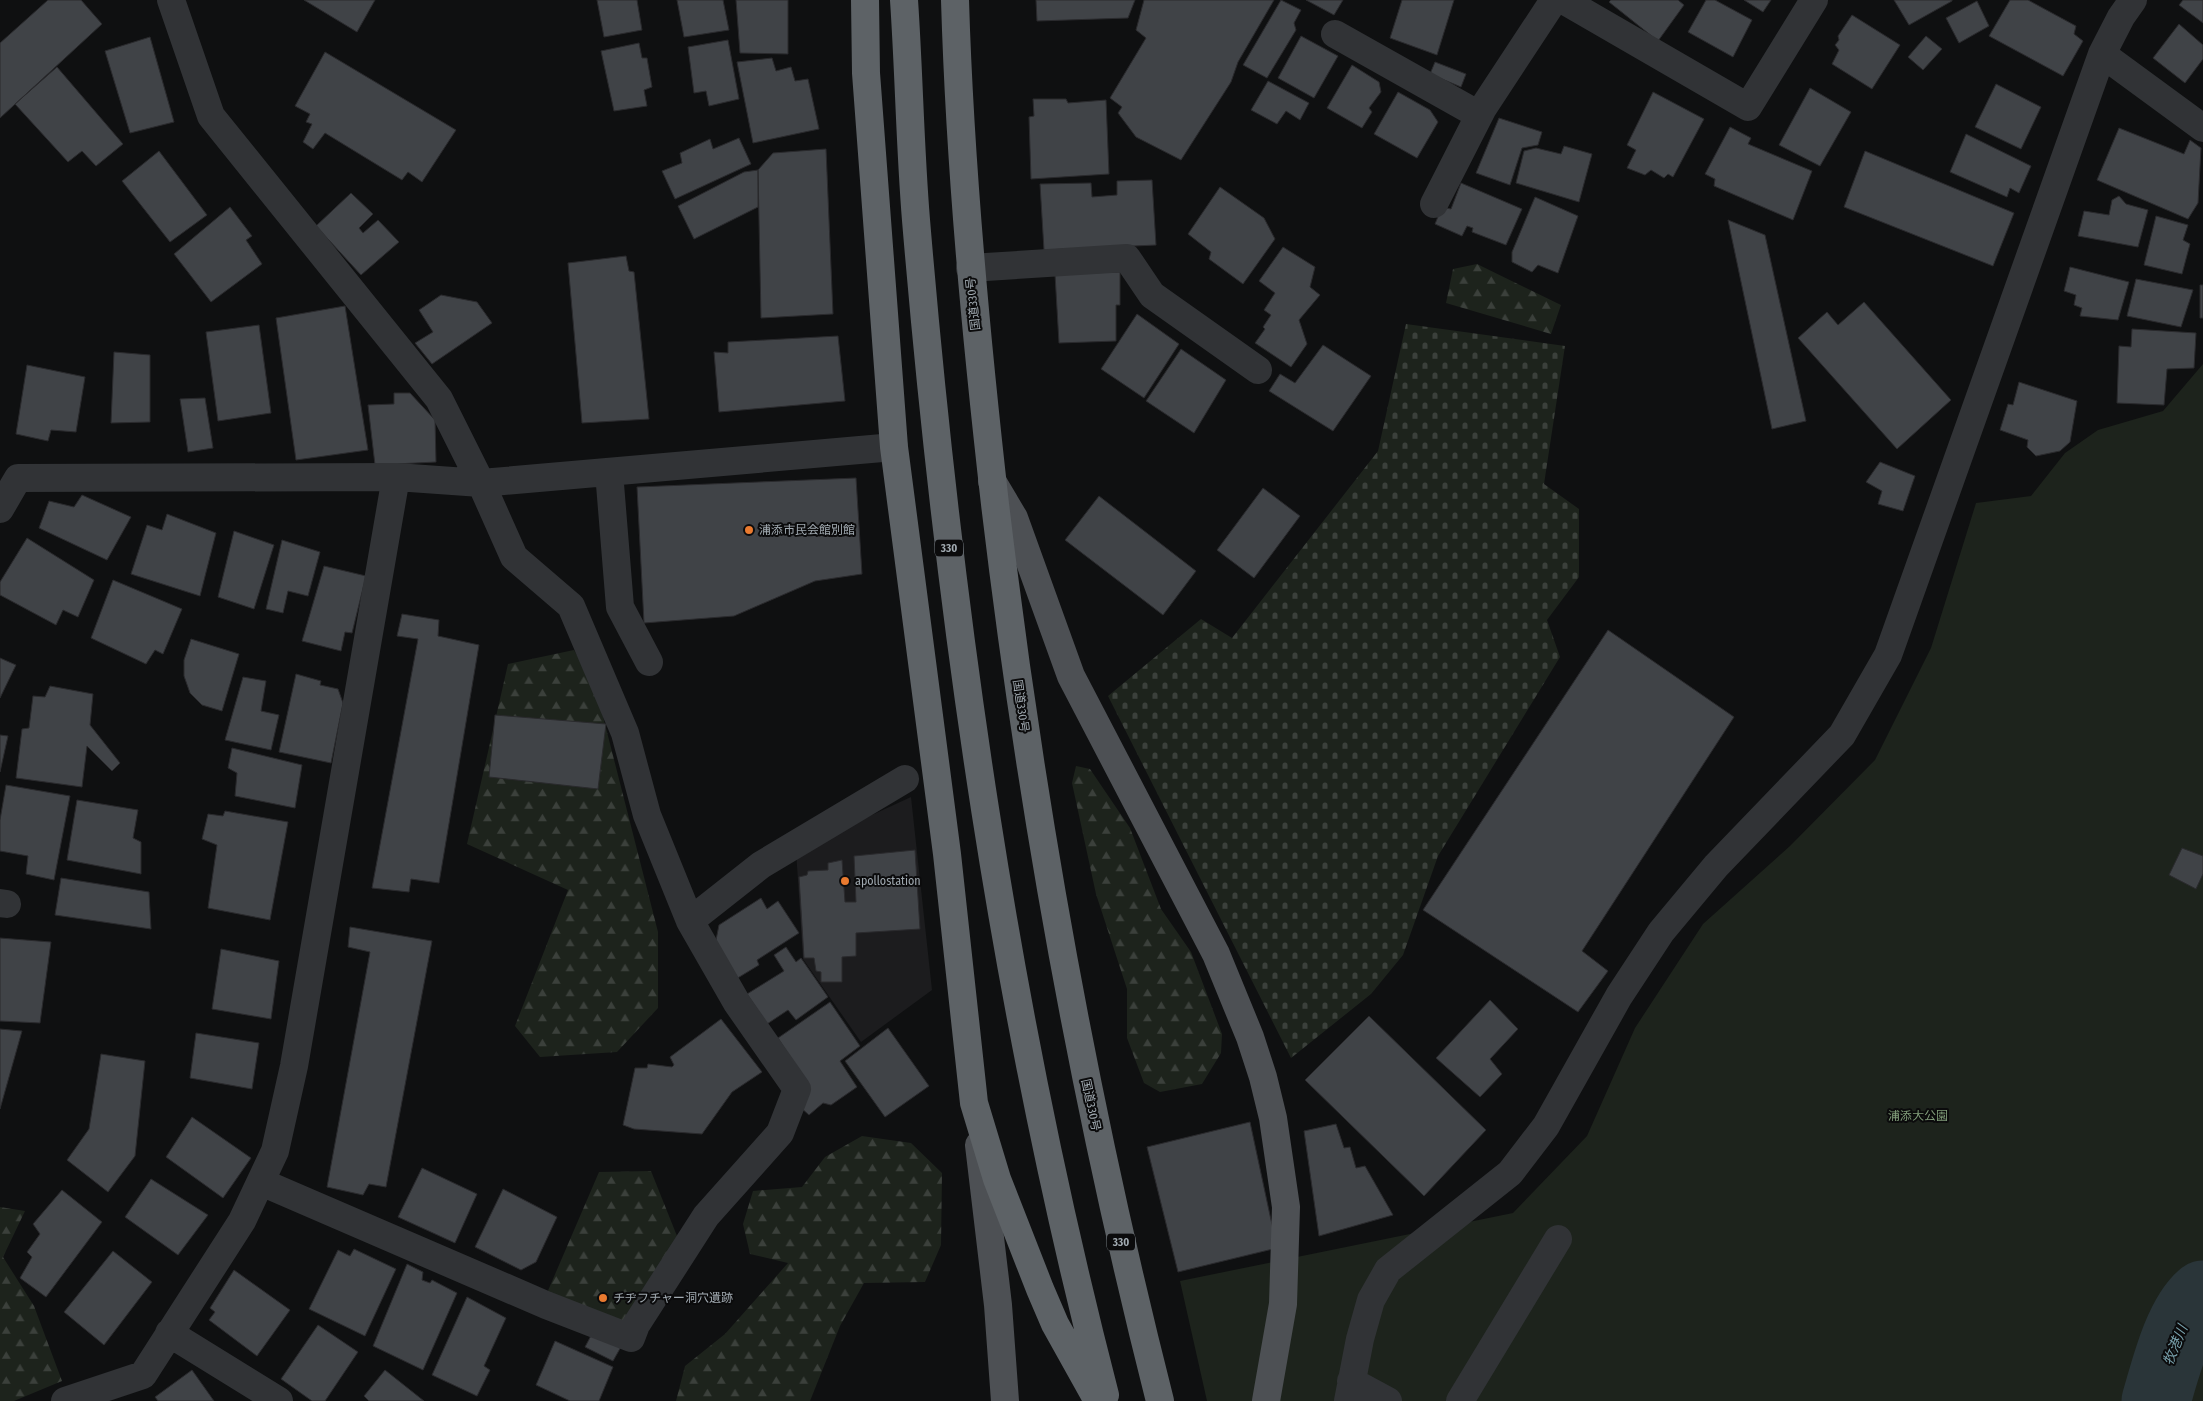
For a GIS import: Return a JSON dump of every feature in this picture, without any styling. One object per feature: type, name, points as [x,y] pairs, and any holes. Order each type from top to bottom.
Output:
[{"type":"highway","points":[[865,0],[866,72],[894,446],[947,854],[974,1104],[997,1179],[1040,1289],[1055,1324],[1098,1401]]},
{"type":"highway","name":"330","points":[[904,0],[916,216],[946,524],[976,751],[1003,915],[1036,1090],[1079,1288],[1107,1401]]},
{"type":"highway","name":"国道330号","points":[[956,0],[970,268],[992,481],[1022,719],[1052,902],[1086,1082],[1115,1216],[1160,1401]]},
{"type":"main road","points":[[992,481],[1014,518],[1071,676],[1088,714],[1216,954],[1250,1037],[1273,1118],[1286,1207],[1284,1304],[1266,1401]]},
{"type":"main road","points":[[974,1104],[998,1305],[1005,1401]]},
{"type":"street","points":[[171,0],[211,116],[439,399],[481,483],[514,557],[571,606],[625,733],[647,815],[690,921],[737,1003],[797,1089],[780,1133],[706,1216],[636,1325],[631,1338],[546,1305],[261,1182]]},
{"type":"street","points":[[1434,204],[1479,115],[1554,0]]},
{"type":"street","points":[[1563,0],[1748,107],[1814,0]]},
{"type":"street","points":[[1388,1401],[1350,1391],[1371,1300],[1388,1270],[1510,1173],[1546,1126],[1619,996],[1661,932],[1716,866],[1842,735],[1883,663],[2102,54],[2121,6]]},
{"type":"street","points":[[1335,34],[1479,115]]},
{"type":"street","points":[[2102,54],[2203,128]]},
{"type":"street","points":[[970,268],[1127,258],[1152,295],[1258,370]]},
{"type":"street","points":[[0,509],[9,476],[396,477],[481,483],[894,446]]},
{"type":"street","points":[[609,472],[620,607],[649,662]]},
{"type":"street","points":[[65,1401],[143,1375],[242,1221],[275,1151],[294,1066],[396,477]]},
{"type":"street","points":[[690,921],[761,865],[905,779]]},
{"type":"street","points":[[1460,1401],[1558,1239]]},
{"type":"street","points":[[169,1333],[279,1401]]},
{"type":"shaded area","points":[[911,797],[932,990],[861,1042],[803,959],[796,850]]},
{"type":"green space","points":[[1477,264],[1561,305],[1551,334],[1446,303],[1453,269]]},
{"type":"green space","points":[[1406,324],[1565,346],[1544,484],[1579,509],[1579,577],[1547,620],[1560,657],[1438,856],[1403,955],[1371,994],[1291,1058],[1108,696],[1201,619],[1232,638],[1378,451]]},
{"type":"green space","name":"浦添大公園","points":[[2203,364],[2203,1401],[1207,1401],[1180,1281],[1513,1213],[1587,1136],[1635,1028],[1703,924],[1790,846],[1875,760],[1931,648],[1976,503],[2031,496],[2065,453],[2098,430],[2163,411]]},
{"type":"green space","points":[[574,650],[596,689],[658,932],[658,1008],[617,1052],[540,1057],[515,1026],[568,890],[467,844],[508,664]]},
{"type":"green space","points":[[1076,766],[1090,769],[1130,828],[1161,909],[1191,952],[1222,1034],[1221,1053],[1202,1084],[1160,1092],[1144,1083],[1127,1038],[1127,989],[1096,894],[1072,783]]},
{"type":"green space","points":[[862,1136],[911,1143],[942,1173],[941,1245],[925,1282],[864,1283],[840,1326],[810,1401],[676,1401],[685,1366],[725,1334],[788,1263],[750,1254],[743,1224],[753,1191],[802,1187],[825,1157]]},
{"type":"green space","points":[[651,1171],[679,1241],[626,1325],[547,1293],[599,1172]]},
{"type":"green space","points":[[0,1207],[25,1211],[3,1257],[34,1306],[62,1381],[14,1401],[0,1401]]},
{"type":"building","points":[[48,0],[81,0],[102,24],[0,118],[0,43]]},
{"type":"building","points":[[304,0],[375,0],[357,32]]},
{"type":"building","points":[[597,0],[637,0],[642,30],[604,37]]},
{"type":"building","points":[[677,0],[723,0],[729,30],[684,37]]},
{"type":"building","points":[[736,0],[788,0],[788,54],[740,53]]},
{"type":"building","points":[[1036,0],[1135,0],[1128,18],[1037,21]]},
{"type":"building","points":[[1144,0],[1274,0],[1238,62],[1231,82],[1181,160],[1136,137],[1118,113],[1122,107],[1110,98],[1146,38],[1136,30]]},
{"type":"building","points":[[1281,0],[1301,10],[1294,23],[1296,30],[1267,78],[1243,65]]},
{"type":"building","points":[[1306,0],[1343,0],[1334,15]]},
{"type":"building","points":[[1402,0],[1454,0],[1437,55],[1390,38]]},
{"type":"building","points":[[1611,0],[1678,0],[1684,5],[1658,41],[1609,2]]},
{"type":"building","points":[[1706,0],[1715,0],[1752,20],[1733,57],[1688,32]]},
{"type":"building","points":[[1744,0],[1771,0],[1763,12]]},
{"type":"building","points":[[1894,0],[1952,0],[1952,1],[1909,25]]},
{"type":"building","points":[[2010,0],[2028,0],[2076,26],[2074,34],[2083,41],[2063,76],[1989,36]]},
{"type":"building","points":[[2183,0],[2203,0],[2203,23],[2179,5]]},
{"type":"building","points":[[1977,1],[1989,26],[1959,43],[1946,18]]},
{"type":"building","points":[[1852,15],[1900,45],[1872,89],[1832,64],[1839,50],[1835,45],[1839,40],[1838,36]]},
{"type":"building","points":[[2179,24],[2203,45],[2203,59],[2185,83],[2153,58]]},
{"type":"building","points":[[1301,36],[1338,56],[1314,98],[1278,78]]},
{"type":"building","points":[[1926,36],[1942,49],[1923,70],[1908,57]]},
{"type":"building","points":[[150,37],[174,122],[130,133],[105,51]]},
{"type":"building","points":[[728,40],[739,99],[709,106],[706,91],[694,93],[688,47]]},
{"type":"building","points":[[639,43],[642,58],[647,58],[652,87],[644,90],[647,106],[614,111],[601,51]]},
{"type":"building","points":[[325,52],[456,130],[422,182],[408,172],[402,180],[325,133],[313,149],[303,142],[312,124],[306,122],[310,114],[295,106]]},
{"type":"building","points":[[772,58],[776,71],[791,67],[795,81],[808,79],[819,129],[753,143],[737,62]]},
{"type":"building","points":[[1435,62],[1466,74],[1461,87],[1430,74]]},
{"type":"building","points":[[1352,65],[1379,82],[1381,92],[1369,108],[1372,112],[1362,128],[1327,108]]},
{"type":"building","points":[[57,67],[123,144],[96,166],[82,151],[68,162],[15,104]]},
{"type":"building","points":[[1268,81],[1309,103],[1300,120],[1286,111],[1277,124],[1251,110]]},
{"type":"building","points":[[1996,84],[2041,107],[2021,149],[1975,127]]},
{"type":"building","points":[[1810,88],[1851,112],[1820,166],[1779,145]]},
{"type":"building","points":[[1398,92],[1430,110],[1438,122],[1417,158],[1374,134]]},
{"type":"building","points":[[1653,92],[1704,119],[1673,177],[1668,174],[1664,178],[1651,170],[1645,175],[1627,168],[1636,150],[1627,145]]},
{"type":"building","points":[[1033,99],[1066,99],[1068,103],[1106,100],[1109,174],[1031,179],[1029,117],[1034,116]]},
{"type":"building","points":[[1499,118],[1542,132],[1538,145],[1522,148],[1510,185],[1476,173]]},
{"type":"building","points":[[1730,127],[1751,138],[1748,144],[1812,171],[1793,220],[1714,186],[1715,179],[1705,174]]},
{"type":"building","points":[[2119,128],[2184,154],[2190,140],[2201,148],[2198,203],[2188,219],[2097,180]]},
{"type":"building","points":[[1966,134],[2031,166],[2019,193],[2010,188],[2007,197],[1950,172]]},
{"type":"building","points":[[739,138],[751,164],[675,199],[662,171],[682,163],[680,153],[710,139],[713,149]]},
{"type":"building","points":[[1564,146],[1592,154],[1579,202],[1516,183],[1524,151],[1536,148],[1561,154]]},
{"type":"building","points":[[826,149],[833,314],[761,318],[758,170],[773,153]]},
{"type":"building","points":[[159,151],[207,215],[170,242],[122,181]]},
{"type":"building","points":[[1865,151],[2014,213],[1993,266],[1844,207]]},
{"type":"building","points":[[758,170],[758,207],[694,239],[678,206],[744,172]]},
{"type":"building","points":[[1152,180],[1156,245],[1044,250],[1040,184],[1091,183],[1092,197],[1117,195],[1117,181]]},
{"type":"building","points":[[1461,183],[1522,209],[1506,245],[1472,232],[1473,228],[1467,226],[1462,236],[1435,224],[1442,207],[1451,209]]},
{"type":"building","points":[[1220,187],[1264,218],[1275,239],[1243,284],[1209,259],[1211,252],[1188,234]]},
{"type":"building","points":[[351,193],[373,214],[359,228],[363,233],[378,220],[399,242],[361,275],[316,226]]},
{"type":"building","points":[[2119,196],[2126,204],[2148,210],[2138,247],[2078,236],[2084,211],[2109,215],[2112,200]]},
{"type":"building","points":[[1535,197],[1578,216],[1558,273],[1538,265],[1532,272],[1512,262],[1512,252]]},
{"type":"building","points":[[230,207],[252,236],[246,240],[262,264],[211,302],[174,254]]},
{"type":"building","points":[[2156,216],[2188,225],[2183,240],[2190,244],[2182,274],[2144,265]]},
{"type":"building","points":[[1728,220],[1765,235],[1806,421],[1772,429]]},
{"type":"building","points":[[1283,247],[1315,267],[1310,287],[1320,295],[1299,320],[1307,344],[1291,367],[1255,343],[1265,329],[1263,327],[1271,315],[1264,310],[1275,293],[1259,281]]},
{"type":"building","points":[[626,256],[629,271],[634,272],[649,419],[582,423],[568,263]]},
{"type":"building","points":[[2070,267],[2129,282],[2118,320],[2080,316],[2082,308],[2074,305],[2076,295],[2064,291]]},
{"type":"building","points":[[1120,272],[1120,305],[1116,305],[1116,341],[1059,343],[1055,274]]},
{"type":"building","points":[[2136,279],[2193,290],[2181,327],[2127,316]]},
{"type":"building","points":[[2200,285],[2203,285],[2203,318],[2200,318]]},
{"type":"building","points":[[441,295],[477,302],[492,323],[432,364],[415,343],[433,332],[419,310]]},
{"type":"building","points":[[1864,302],[1951,400],[1897,449],[1798,338],[1827,312],[1838,325]]},
{"type":"building","points":[[345,306],[368,450],[296,460],[276,318]]},
{"type":"building","points":[[1137,314],[1179,344],[1144,398],[1101,369]]},
{"type":"building","points":[[259,325],[271,413],[218,421],[206,332]]},
{"type":"building","points":[[2132,329],[2196,333],[2194,368],[2167,369],[2164,405],[2117,403],[2119,346],[2131,347]]},
{"type":"building","points":[[838,336],[845,401],[719,412],[714,352],[728,353],[728,342]]},
{"type":"building","points":[[1323,345],[1371,376],[1333,431],[1269,391],[1280,374],[1295,383]]},
{"type":"building","points":[[1181,349],[1226,380],[1194,433],[1146,401]]},
{"type":"building","points":[[114,352],[150,355],[150,422],[111,423]]},
{"type":"building","points":[[27,365],[85,377],[76,432],[51,430],[48,441],[16,434]]},
{"type":"building","points":[[2019,382],[2077,401],[2070,442],[2060,451],[2036,456],[2027,447],[2028,440],[2000,430],[2008,404],[2013,405]]},
{"type":"building","points":[[394,393],[410,393],[435,420],[436,462],[375,465],[368,405],[394,404]]},
{"type":"building","points":[[205,398],[213,448],[188,452],[180,399]]},
{"type":"building","points":[[1880,462],[1915,476],[1903,511],[1878,504],[1882,491],[1866,482]]},
{"type":"building","name":"浦添市民会館別館","points":[[856,478],[862,574],[815,581],[734,616],[644,623],[637,487]]},
{"type":"building","points":[[1263,488],[1300,516],[1254,578],[1217,550]]},
{"type":"building","points":[[82,495],[131,517],[107,560],[39,528],[49,501],[74,507]]},
{"type":"building","points":[[1099,496],[1196,571],[1163,615],[1065,540]]},
{"type":"building","points":[[167,514],[216,533],[200,596],[131,574],[147,525],[162,530]]},
{"type":"building","points":[[234,531],[274,545],[254,609],[218,597]]},
{"type":"building","points":[[27,538],[94,580],[78,617],[63,610],[56,625],[0,595],[0,582]]},
{"type":"building","points":[[282,540],[320,552],[308,596],[288,591],[283,613],[266,609]]},
{"type":"building","points":[[324,566],[366,576],[352,633],[345,632],[341,651],[302,641]]},
{"type":"building","points":[[113,580],[182,609],[163,654],[155,650],[146,664],[91,638]]},
{"type":"building","points":[[402,614],[439,620],[438,636],[479,645],[439,883],[411,879],[409,892],[372,888],[418,639],[397,636]]},
{"type":"building","points":[[1608,630],[1734,717],[1582,951],[1608,971],[1578,1012],[1423,910]]},
{"type":"building","points":[[191,639],[239,654],[222,711],[202,705],[190,693],[184,676],[184,660]]},
{"type":"building","points":[[0,658],[16,665],[0,698]]},
{"type":"building","points":[[296,674],[321,681],[320,685],[338,689],[343,703],[331,763],[279,752]]},
{"type":"building","points":[[243,677],[266,681],[261,711],[279,715],[271,750],[225,740]]},
{"type":"building","points":[[50,686],[93,694],[90,725],[120,763],[112,771],[87,746],[82,787],[16,778],[22,729],[29,728],[33,696],[45,697]]},
{"type":"building","points":[[495,715],[606,724],[598,789],[489,777]]},
{"type":"building","points":[[0,735],[8,736],[0,772]]},
{"type":"building","points":[[232,748],[302,765],[295,808],[235,796],[237,773],[228,768]]},
{"type":"building","points":[[6,785],[70,796],[54,880],[26,874],[28,856],[0,851],[0,820]]},
{"type":"building","points":[[77,800],[138,810],[133,838],[141,842],[141,874],[67,860]]},
{"type":"building","points":[[225,811],[288,822],[270,920],[208,908],[217,845],[202,839],[208,814],[223,816]]},
{"type":"building","points":[[2182,848],[2203,856],[2203,874],[2196,889],[2169,875]]},
{"type":"building","points":[[915,850],[920,929],[856,933],[856,956],[842,957],[842,982],[821,982],[821,972],[816,971],[814,958],[804,958],[799,877],[807,875],[808,871],[828,870],[828,863],[842,860],[845,902],[856,902],[854,856]]},
{"type":"building","points":[[61,878],[149,892],[151,929],[55,915]]},
{"type":"building","points":[[761,898],[767,909],[778,901],[799,933],[757,960],[759,965],[736,979],[715,945],[719,925]]},
{"type":"building","points":[[350,927],[432,941],[386,1187],[369,1184],[363,1195],[327,1187],[370,952],[348,947]]},
{"type":"building","points":[[0,938],[51,942],[40,1023],[0,1021]]},
{"type":"building","points":[[786,947],[796,962],[801,958],[828,997],[796,1020],[788,1010],[767,1024],[747,994],[784,971],[774,955]]},
{"type":"building","points":[[221,949],[279,961],[271,1019],[212,1009]]},
{"type":"building","points":[[1490,1000],[1518,1029],[1490,1059],[1502,1074],[1480,1097],[1436,1058]]},
{"type":"building","points":[[830,1002],[860,1046],[840,1061],[857,1087],[831,1105],[823,1103],[809,1115],[799,1106],[810,1089],[778,1038]]},
{"type":"building","points":[[1369,1016],[1486,1130],[1424,1196],[1305,1080]]},
{"type":"building","points":[[721,1019],[762,1072],[732,1092],[702,1134],[634,1129],[623,1125],[635,1068],[647,1068],[648,1064],[672,1067],[674,1065],[670,1057]]},
{"type":"building","points":[[888,1028],[929,1086],[885,1117],[845,1061]]},
{"type":"building","points":[[0,1029],[22,1031],[0,1109]]},
{"type":"building","points":[[196,1033],[259,1043],[252,1089],[190,1078]]},
{"type":"building","points":[[101,1054],[145,1061],[135,1156],[108,1192],[67,1160],[89,1129]]},
{"type":"building","points":[[192,1117],[251,1158],[223,1198],[166,1157]]},
{"type":"building","points":[[1250,1122],[1277,1248],[1178,1272],[1147,1147]]},
{"type":"building","points":[[1336,1124],[1344,1148],[1350,1147],[1356,1168],[1365,1166],[1393,1215],[1319,1236],[1304,1131]]},
{"type":"building","points":[[422,1168],[477,1194],[455,1243],[398,1217]]},
{"type":"building","points":[[151,1179],[208,1215],[178,1255],[125,1217]]},
{"type":"building","points":[[503,1189],[557,1217],[536,1262],[521,1270],[475,1247]]},
{"type":"building","points":[[62,1190],[102,1222],[46,1297],[20,1278],[32,1257],[27,1252],[40,1234],[33,1224]]},
{"type":"building","points":[[354,1249],[396,1269],[365,1336],[309,1309],[338,1250],[350,1256]]},
{"type":"building","points":[[113,1251],[152,1282],[104,1345],[64,1312]]},
{"type":"building","points":[[407,1264],[423,1272],[422,1280],[430,1283],[432,1280],[457,1293],[423,1370],[373,1346]]},
{"type":"building","points":[[234,1270],[290,1310],[257,1356],[209,1320],[215,1312],[210,1308]]},
{"type":"building","points":[[467,1297],[506,1318],[484,1366],[490,1370],[477,1396],[432,1375]]},
{"type":"building","points":[[318,1325],[358,1352],[325,1401],[312,1401],[281,1379]]},
{"type":"building","points":[[594,1330],[622,1345],[613,1361],[585,1347]]},
{"type":"building","points":[[555,1341],[613,1367],[599,1401],[570,1401],[536,1385]]},
{"type":"building","points":[[192,1370],[214,1401],[158,1401],[155,1397]]},
{"type":"building","points":[[385,1370],[424,1401],[369,1401],[364,1396]]},
{"type":"waterway","name":"牧港川","points":[[2156,1401],[2168,1360],[2180,1329],[2194,1304],[2203,1295]]},
{"type":"place","name":"浦添市民会館別館","points":[[749,530]]},
{"type":"place","name":"apollostation","points":[[845,881]]},
{"type":"place","name":"チヂフチャー洞穴遺跡","points":[[603,1298]]}]
